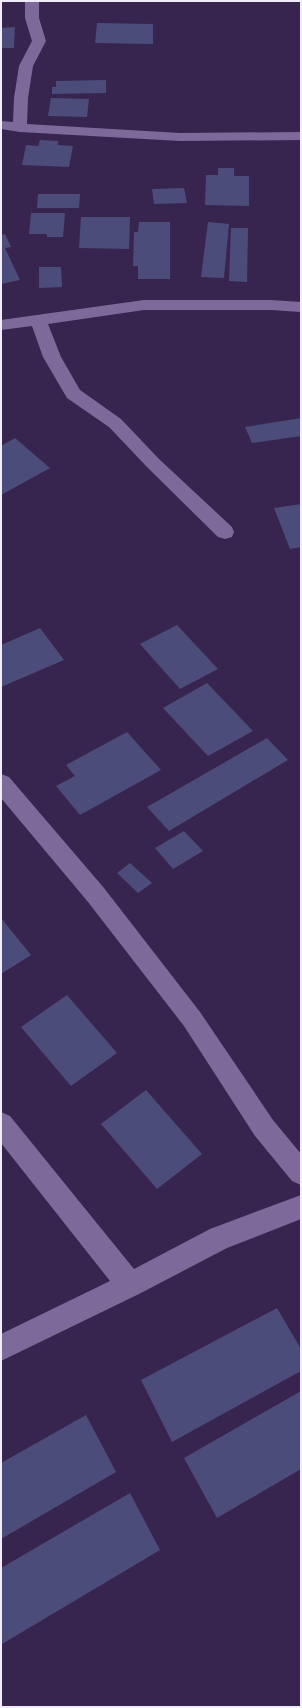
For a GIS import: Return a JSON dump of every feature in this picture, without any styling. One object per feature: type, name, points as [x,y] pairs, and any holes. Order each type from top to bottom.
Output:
[{"type":"street","points":[[20,128],[21,98],[26,66],[39,41],[32,18],[32,1]]},
{"type":"street","points":[[1,125],[20,128],[180,137],[301,136]]},
{"type":"street","points":[[1,325],[144,305],[271,305],[301,307]]},
{"type":"street","points":[[38,320],[52,357],[73,394],[115,423],[153,463],[225,532]]},
{"type":"street","points":[[1,783],[96,895],[188,1013],[264,1128],[301,1174]]},
{"type":"street","points":[[1,1124],[130,1285]]},
{"type":"street","points":[[1,1348],[130,1285],[219,1238],[301,1207]]},
{"type":"building","points":[[97,23],[153,24],[153,44],[95,43]]},
{"type":"building","points":[[15,27],[14,48],[1,48],[1,28]]},
{"type":"building","points":[[106,80],[106,93],[52,94],[52,87],[56,87],[56,81]]},
{"type":"building","points":[[51,98],[89,99],[87,117],[48,116]]},
{"type":"building","points":[[40,140],[58,141],[58,145],[73,146],[69,167],[22,165],[26,145],[38,146]]},
{"type":"building","points":[[218,168],[234,168],[234,176],[249,176],[249,206],[205,205],[206,175],[218,175]]},
{"type":"building","points":[[184,188],[187,203],[154,204],[152,189]]},
{"type":"building","points":[[38,194],[80,194],[79,208],[37,208]]},
{"type":"building","points":[[31,213],[65,213],[63,237],[47,237],[47,234],[29,234]]},
{"type":"building","points":[[81,217],[130,217],[129,249],[79,248]]},
{"type":"building","points":[[139,222],[170,222],[170,279],[138,279],[138,266],[133,266],[134,232],[138,232]]},
{"type":"building","points":[[208,222],[229,224],[224,278],[201,277]]},
{"type":"building","points":[[231,228],[248,228],[247,282],[229,281]]},
{"type":"building","points":[[5,234],[11,247],[5,248],[20,280],[1,284],[1,235]]},
{"type":"building","points":[[39,267],[61,267],[62,287],[39,288]]},
{"type":"building","points":[[301,418],[301,436],[252,443],[245,427]]},
{"type":"building","points":[[15,438],[50,468],[1,495],[1,446]]},
{"type":"building","points":[[301,504],[301,547],[290,549],[274,508]]},
{"type":"building","points":[[177,625],[218,669],[180,689],[140,644]]},
{"type":"building","points":[[40,628],[64,660],[1,687],[1,645]]},
{"type":"building","points":[[207,683],[253,731],[208,756],[163,708]]},
{"type":"building","points":[[127,732],[161,770],[80,815],[56,786],[75,776],[66,765]]},
{"type":"building","points":[[267,738],[288,760],[169,831],[147,807]]},
{"type":"building","points":[[184,831],[203,851],[173,869],[155,848]]},
{"type":"building","points":[[130,863],[152,883],[138,893],[117,873]]},
{"type":"building","points":[[1,918],[31,955],[1,974]]},
{"type":"building","points":[[67,995],[117,1053],[71,1086],[21,1027]]},
{"type":"building","points":[[146,1090],[202,1154],[157,1189],[101,1124]]},
{"type":"building","points":[[277,1308],[301,1349],[301,1371],[172,1442],[141,1380]]},
{"type":"building","points":[[301,1391],[301,1469],[217,1518],[184,1458]]},
{"type":"building","points":[[86,1415],[116,1472],[1,1539],[1,1463]]},
{"type":"building","points":[[130,1493],[160,1550],[2,1644],[1,1568]]}]
